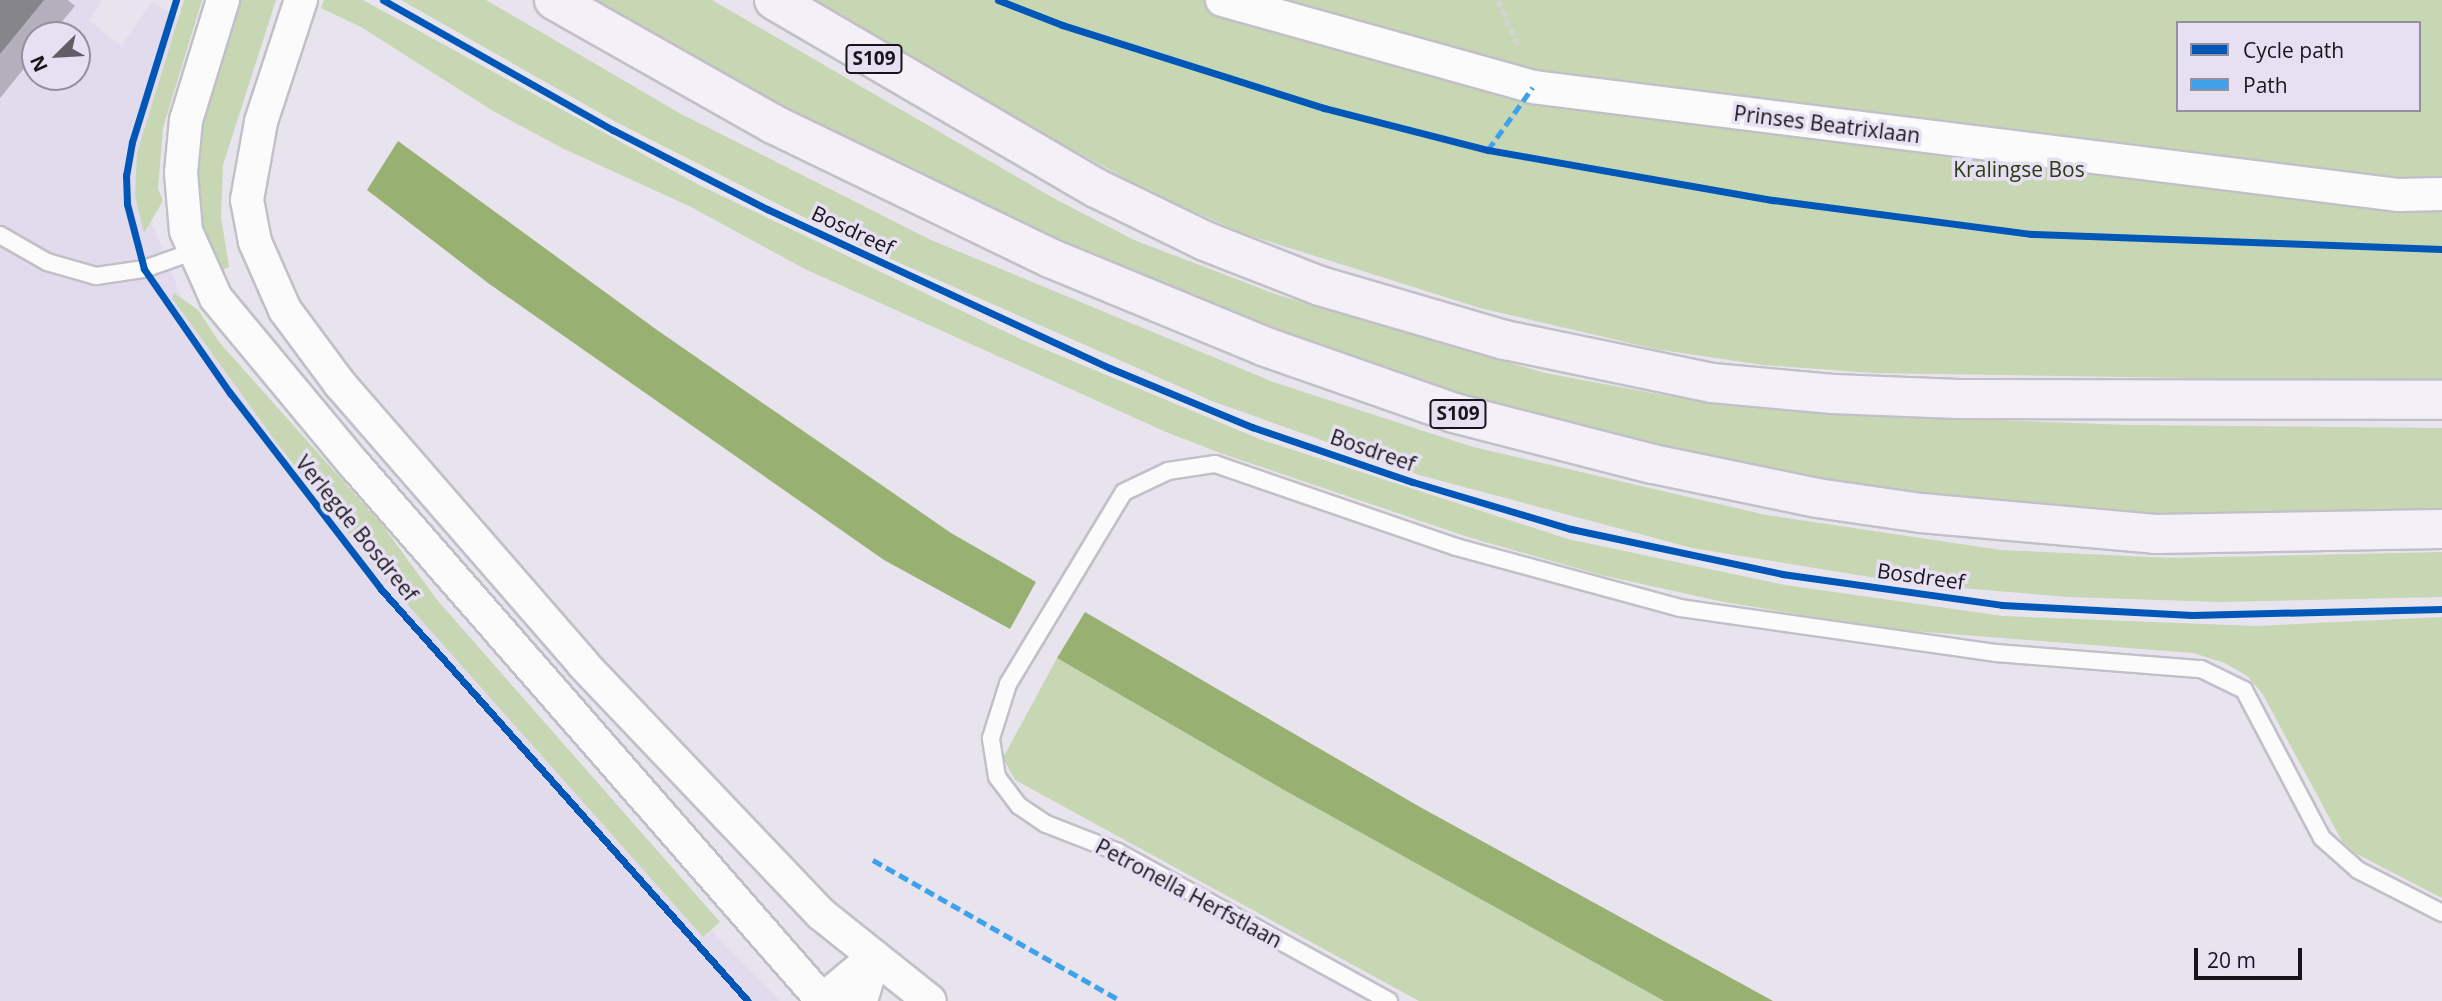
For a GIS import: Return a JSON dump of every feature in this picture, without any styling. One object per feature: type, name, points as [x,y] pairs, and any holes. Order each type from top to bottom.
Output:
[{"type":"highway","name":"S109","points":[[554,0],[773,124],[1049,258],[1262,346],[1454,413],[1653,464],[1817,498],[1921,513],[2155,534],[2442,530]]},
{"type":"highway","name":"S109","points":[[774,0],[1096,188],[1205,241],[1414,317],[1581,358],[1712,383],[1833,394],[1958,399],[2442,400]]},
{"type":"street","name":"Verlegde Bosdreef","points":[[223,0],[186,120],[181,204],[192,252],[216,298],[243,334],[822,1000]]},
{"type":"street","points":[[301,0],[261,122],[247,200],[255,242],[285,310],[340,384],[583,664],[821,914],[930,1001]]},
{"type":"street","name":"Prinses Beatrixlaan","points":[[1222,0],[1533,87],[2399,195],[2442,194]]},
{"type":"street","points":[[822,1000],[874,957]]},
{"type":"street","points":[[861,1001],[874,957]]},
{"type":"lane","points":[[0,235],[47,262],[96,276],[144,269],[192,252]]},
{"type":"lane","name":"Petronella Herfstlaan","points":[[1389,1001],[1118,852],[1046,824],[1018,806],[998,777],[991,738],[1008,684],[1124,492],[1168,471],[1215,464],[1456,547],[1680,608],[1996,653],[2201,669],[2244,690],[2322,838],[2358,870],[2442,913]]},
{"type":"path","points":[[1498,0],[1533,87]]},
{"type":"shaded area","points":[[0,0],[102,0],[90,21],[21,21],[21,91],[91,91],[91,22],[121,46],[152,1],[188,24],[150,139],[148,212],[183,302],[687,905],[780,1001],[0,1001]]},
{"type":"shaded area","points":[[398,141],[657,330],[951,533],[1036,582],[1010,629],[884,560],[488,283],[367,190]]},
{"type":"shaded area","points":[[1085,612],[1420,807],[1773,1001],[1664,1001],[1284,790],[1057,658]]},
{"type":"green space","points":[[184,0],[202,0],[163,128],[158,189],[163,201],[144,233],[135,196],[137,153]]},
{"type":"green space","points":[[237,0],[276,0],[223,165],[221,217],[229,267],[217,273],[200,225],[193,174],[200,113]]},
{"type":"green space","points":[[324,0],[363,0],[699,185],[1025,341],[1262,440],[1568,539],[1785,585],[2003,616],[2256,626],[2442,617],[2442,898],[2355,853],[2342,841],[2262,693],[2247,676],[2225,663],[2193,653],[1888,629],[1724,602],[1601,575],[1471,538],[1223,454],[1166,432],[805,269],[689,206],[562,148],[493,111],[361,27],[321,8]]},
{"type":"green space","points":[[401,0],[486,0],[681,114],[931,240],[1273,382],[1473,447],[1766,515],[2001,550],[2171,558],[2442,552],[2442,597],[2220,602],[2069,597],[1913,584],[1692,548],[1419,475],[1212,401],[859,245],[616,122]]},
{"type":"green space","points":[[571,0],[712,0],[1057,200],[1134,240],[1278,295],[1545,373],[1717,405],[1825,414],[2129,425],[2442,428],[2442,511],[2150,518],[1827,485],[1642,443],[1437,388],[1155,290]]},
{"type":"green space","name":"Kralingse Bos","points":[[802,0],[2442,0],[2442,382],[1873,373],[1763,365],[1655,349],[1480,308],[1242,233],[1148,191]]},
{"type":"green space","points":[[174,293],[198,310],[220,343],[383,526],[438,601],[720,922],[703,937],[383,577],[274,439],[172,298]]},
{"type":"green space","points":[[1057,658],[1284,790],[1664,1001],[1419,1001],[1015,780],[1003,758]]},
{"type":"building","points":[[0,0],[44,0],[27,21],[21,21],[21,28],[0,54]]},
{"type":"marked path","points":[[1488,150],[1533,87]]},
{"type":"marked path","points":[[873,860],[1121,1001]]},
{"type":"cycle path","points":[[176,0],[132,142],[126,175],[127,204],[144,269],[230,393],[380,588],[748,1001]]},
{"type":"cycle path","name":"Bosdreef","points":[[383,0],[613,130],[767,209],[1110,368],[1252,427],[1413,482],[1571,529],[1782,574],[2002,605],[2192,615],[2442,609]]},
{"type":"cycle path","points":[[998,0],[1062,25],[1324,108],[1488,150],[1773,200],[2031,234],[2442,249]]}]
